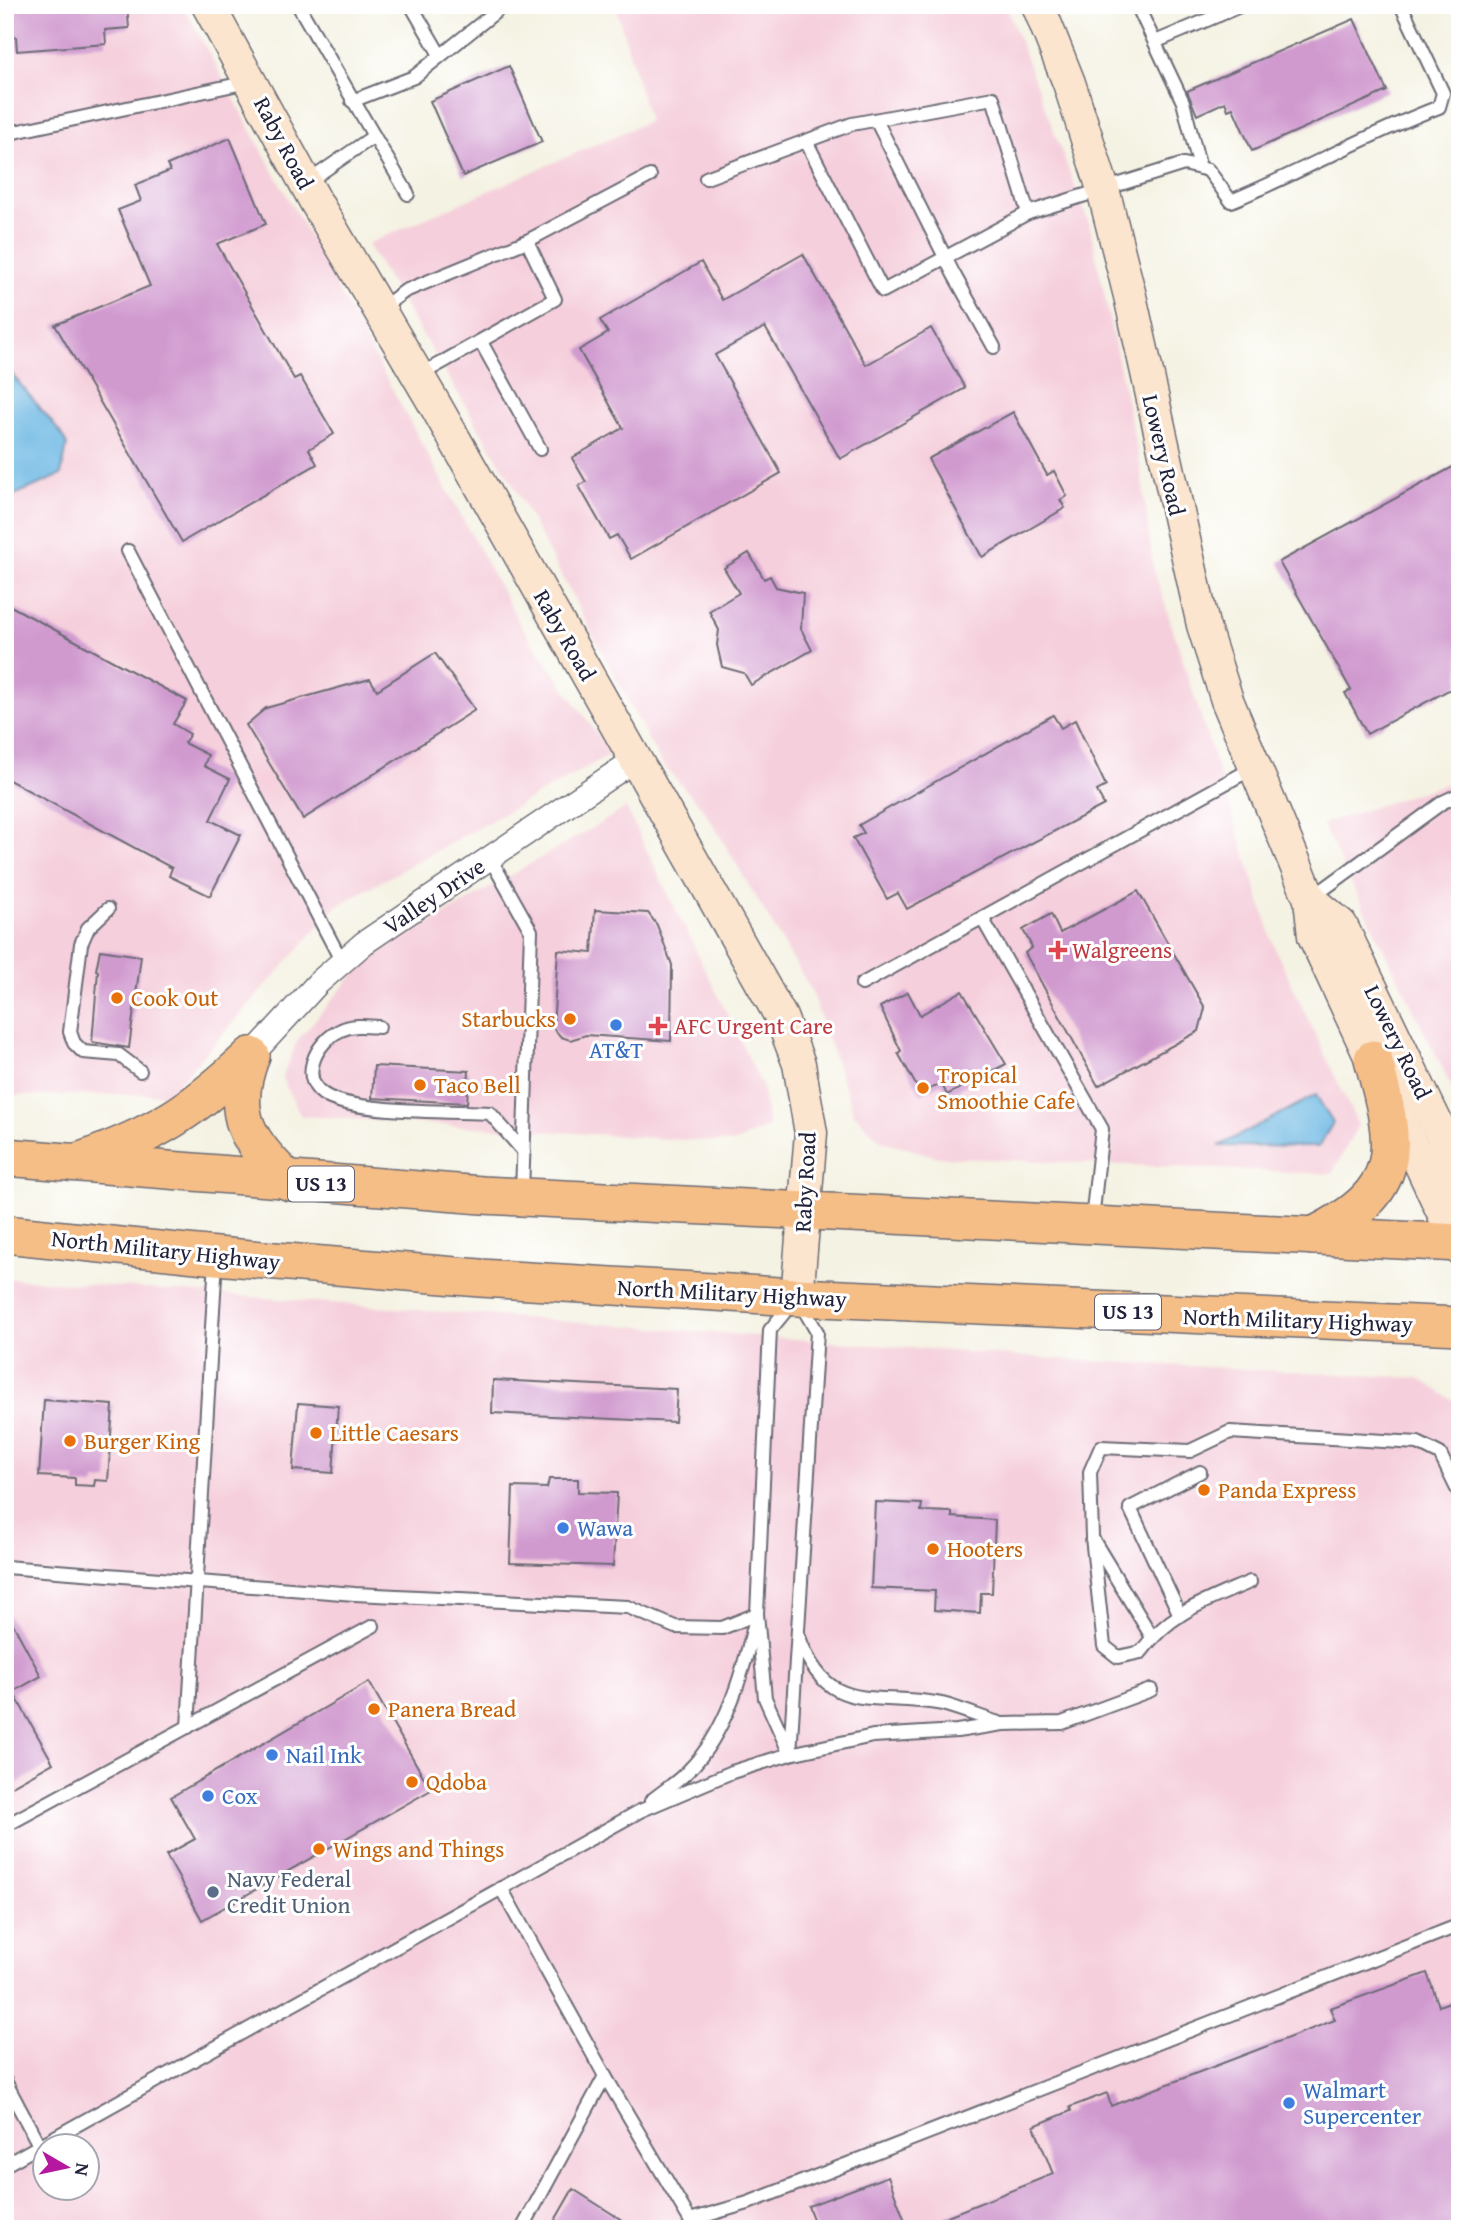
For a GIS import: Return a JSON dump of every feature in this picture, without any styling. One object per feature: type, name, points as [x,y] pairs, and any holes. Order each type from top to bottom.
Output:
[{"type":"main road","points":[[73,1164],[137,1140],[180,1116],[251,1056]]},
{"type":"main road","points":[[251,1056],[242,1078],[240,1100],[244,1123],[251,1140],[290,1182]]},
{"type":"main road","points":[[1313,1236],[1344,1221],[1383,1182],[1389,1162],[1387,1110],[1373,1059]]},
{"type":"main road","name":"US 13","points":[[5,1157],[290,1182],[522,1197],[1092,1224],[1459,1245]]},
{"type":"main road","name":"North Military Highway","points":[[5,1234],[216,1256],[480,1278],[797,1297],[1460,1326]]},
{"type":"street","name":"Raby Road","points":[[208,5],[306,183],[781,1017],[799,1064],[810,1133],[797,1297]]},
{"type":"street","name":"Lowery Road","points":[[1038,5],[1069,83],[1103,189],[1130,296],[1203,625],[1254,767],[1310,899],[1314,936],[1459,1245]]},
{"type":"street","name":"Valley Drive","points":[[251,1056],[275,1027],[364,943],[636,759]]},
{"type":"street","name":"Lowery Road","points":[[1310,899],[1341,925],[1442,1135],[1454,1172],[1459,1245]]},
{"type":"lane","points":[[298,5],[408,194]]},
{"type":"lane","points":[[411,5],[440,55]]},
{"type":"lane","points":[[352,101],[414,77],[504,5]]},
{"type":"lane","points":[[1137,5],[1182,102],[1200,168]]},
{"type":"lane","points":[[1155,42],[1217,10],[1242,5]]},
{"type":"lane","points":[[806,141],[883,291],[1028,213],[1184,164],[1208,170],[1231,201],[1296,174],[1392,124],[1439,107],[1443,93],[1401,5]]},
{"type":"lane","points":[[5,134],[251,82]]},
{"type":"lane","points":[[706,178],[852,124],[993,98],[1028,213]]},
{"type":"lane","points":[[876,120],[944,256],[994,347]]},
{"type":"lane","points":[[306,183],[374,136]]},
{"type":"lane","points":[[379,310],[405,291],[527,241],[650,176]]},
{"type":"lane","points":[[418,376],[555,299],[527,241]]},
{"type":"lane","points":[[481,342],[540,449]]},
{"type":"lane","points":[[128,551],[342,962]]},
{"type":"lane","points":[[862,984],[1254,767]]},
{"type":"lane","points":[[1310,899],[1443,802],[1460,794]]},
{"type":"lane","points":[[490,858],[531,931],[522,1197]]},
{"type":"lane","points":[[108,909],[88,928],[81,944],[70,1032],[74,1043],[83,1052],[119,1055],[140,1071]]},
{"type":"lane","points":[[982,918],[1102,1129],[1092,1224]]},
{"type":"lane","points":[[379,1027],[354,1026],[340,1030],[322,1044],[312,1059],[312,1079],[325,1096],[359,1106],[490,1113],[524,1152]]},
{"type":"lane","points":[[188,1727],[216,1256]]},
{"type":"lane","points":[[797,1297],[817,1332],[790,1754],[765,1698],[757,1614],[770,1330],[797,1297]]},
{"type":"lane","points":[[1250,1582],[1179,1614],[1152,1637],[1140,1652],[1118,1657],[1104,1646],[1092,1537],[1090,1472],[1101,1447],[1190,1451],[1230,1432],[1429,1445],[1440,1454],[1460,1495]]},
{"type":"lane","points":[[1179,1614],[1130,1508],[1200,1472]]},
{"type":"lane","points":[[1092,1537],[1152,1637]]},
{"type":"lane","points":[[5,1567],[195,1583],[628,1607],[675,1627],[722,1628],[757,1614]]},
{"type":"lane","points":[[640,1811],[690,1769],[715,1734],[744,1666],[757,1614]]},
{"type":"lane","points":[[5,1826],[373,1626]]},
{"type":"lane","points":[[797,1630],[808,1662],[824,1681],[845,1693],[871,1700],[941,1704],[1003,1724]]},
{"type":"lane","points":[[62,2132],[640,1811],[732,1772],[790,1754],[873,1736],[957,1731],[1003,1724],[1062,1723],[1151,1690]]},
{"type":"lane","points":[[501,1888],[604,2076],[690,2220],[703,2229]]},
{"type":"lane","points":[[690,2220],[748,2203],[1460,1925]]},
{"type":"lane","points":[[522,2229],[604,2076]]},
{"type":"lane","points":[[5,2081],[32,2132]]},
{"type":"lane","points":[[5,2165],[32,2149]]},
{"type":"shaded area","points":[[5,5],[183,5],[520,624],[611,754],[337,906],[169,1094],[5,1096]]},
{"type":"shaded area","points":[[615,5],[1006,5],[1090,226],[1141,470],[1153,567],[1276,951],[1358,1125],[1332,1174],[938,1157],[881,1141],[854,1114],[811,990],[705,811],[661,763],[511,481],[367,244],[649,121]]},
{"type":"shaded area","points":[[1460,779],[1460,1104],[1322,824]]},
{"type":"shaded area","points":[[626,808],[762,1085],[768,1127],[734,1143],[301,1116],[282,1078],[297,1041],[366,960]]},
{"type":"shaded area","points":[[5,1278],[1055,1359],[1419,1378],[1460,1405],[1460,2229],[5,2229]]},
{"type":"water","points":[[5,366],[60,432],[67,445],[61,475],[5,499]]},
{"type":"water","points":[[1316,1095],[1333,1123],[1318,1147],[1219,1146]]},
{"type":"building","points":[[5,5],[127,5],[129,28],[105,30],[106,44],[17,51],[16,37],[5,38]]},
{"type":"building","points":[[1354,19],[1387,91],[1252,151],[1233,108],[1228,110],[1225,102],[1197,115],[1187,91]]},
{"type":"building","points":[[509,66],[542,142],[463,176],[430,101]]},
{"type":"building","points":[[230,138],[266,224],[217,244],[294,379],[300,376],[334,434],[309,449],[317,464],[182,542],[55,325],[150,286],[118,210],[141,201],[135,185],[170,171],[167,165]]},
{"type":"building","points":[[803,254],[866,365],[931,328],[965,388],[840,459],[765,327],[715,355],[781,473],[631,559],[617,535],[609,539],[579,486],[586,482],[572,458],[623,428],[579,350],[608,333],[600,320],[701,262],[722,300]]},
{"type":"building","points":[[1013,412],[1047,475],[1054,471],[1067,496],[1060,500],[1065,508],[982,557],[928,459]]},
{"type":"building","points":[[1460,463],[1460,684],[1367,734],[1345,693],[1351,690],[1279,562]]},
{"type":"building","points":[[749,553],[764,579],[770,576],[776,587],[803,593],[801,629],[812,650],[751,685],[744,673],[722,667],[717,645],[719,630],[709,611],[739,593],[724,568]]},
{"type":"building","points":[[5,603],[187,701],[173,724],[190,734],[184,743],[208,755],[204,766],[230,779],[210,820],[241,835],[210,896],[169,876],[172,868],[5,778]]},
{"type":"building","points":[[435,653],[475,710],[303,819],[246,725],[266,708],[370,679],[377,690]]},
{"type":"building","points":[[1053,715],[1061,728],[1075,720],[1106,786],[1097,791],[1104,805],[907,909],[898,893],[887,899],[853,838],[864,833],[859,825]]},
{"type":"building","name":"Walgreens","points":[[1138,891],[1205,1008],[1199,1031],[1098,1086],[1025,953],[1032,947],[1023,930],[1051,914],[1060,933]]},
{"type":"building","points":[[595,910],[648,913],[657,925],[672,965],[671,1041],[586,1035],[570,1040],[561,1037],[553,1028],[558,950],[592,953]]},
{"type":"building","name":"Cook Out","points":[[100,950],[141,956],[129,1048],[92,1042],[96,970]]},
{"type":"building","points":[[962,991],[1006,1064],[947,1095],[941,1083],[921,1094],[898,1053],[901,1051],[880,1007],[908,992],[920,1015]]},
{"type":"building","name":"Taco Bell","points":[[374,1066],[469,1071],[467,1103],[372,1098]]},
{"type":"building","points":[[493,1380],[677,1389],[675,1422],[492,1413]]},
{"type":"building","points":[[44,1400],[113,1405],[108,1481],[95,1480],[94,1486],[75,1485],[75,1478],[39,1476]]},
{"type":"building","name":"Little Caesars","points":[[298,1403],[338,1406],[333,1473],[293,1470]]},
{"type":"building","name":"Wawa","points":[[549,1479],[578,1479],[578,1492],[617,1493],[613,1566],[510,1563],[513,1487],[547,1488]]},
{"type":"building","name":"Hooters","points":[[875,1502],[922,1504],[921,1511],[952,1512],[952,1517],[995,1520],[992,1593],[981,1593],[980,1613],[934,1610],[935,1591],[871,1588]]},
{"type":"building","points":[[5,1609],[41,1676],[13,1692],[53,1763],[5,1790]]},
{"type":"building","points":[[369,1682],[431,1790],[202,1920],[166,1855],[195,1839],[171,1797]]},
{"type":"building","name":"Walmart Supercenter","points":[[1427,1973],[1439,2006],[1460,1998],[1460,2229],[915,2229],[1053,2174],[1034,2126],[1071,2111],[1070,2107],[1107,2093],[1111,2106],[1335,2020],[1330,2008]]},
{"type":"building","points":[[888,2176],[908,2229],[817,2229],[808,2206]]},
{"type":"building","points":[[573,2189],[636,2229],[550,2229]]},
{"type":"place","name":"Walgreens","points":[[1058,950]]},
{"type":"place","name":"Cook Out","points":[[117,998]]},
{"type":"place","name":"Starbucks","points":[[570,1019]]},
{"type":"place","name":"AT&T","points":[[616,1025]]},
{"type":"place","name":"AFC Urgent Care","points":[[658,1026]]},
{"type":"place","name":"Taco Bell","points":[[420,1085]]},
{"type":"place","name":"Tropical Smoothie Cafe","points":[[923,1088]]},
{"type":"place","name":"Little Caesars","points":[[316,1433]]},
{"type":"place","name":"Burger King","points":[[70,1441]]},
{"type":"place","name":"Panda Express","points":[[1204,1490]]},
{"type":"place","name":"Wawa","points":[[563,1528]]},
{"type":"place","name":"Hooters","points":[[933,1549]]},
{"type":"place","name":"Panera Bread","points":[[374,1709]]},
{"type":"place","name":"Nail Ink","points":[[272,1755]]},
{"type":"place","name":"Qdoba","points":[[412,1782]]},
{"type":"place","name":"Cox","points":[[208,1796]]},
{"type":"place","name":"Wings and Things","points":[[319,1849]]},
{"type":"place","name":"Navy Federal Credit Union","points":[[213,1892]]},
{"type":"place","name":"Walmart Supercenter","points":[[1289,2103]]}]
